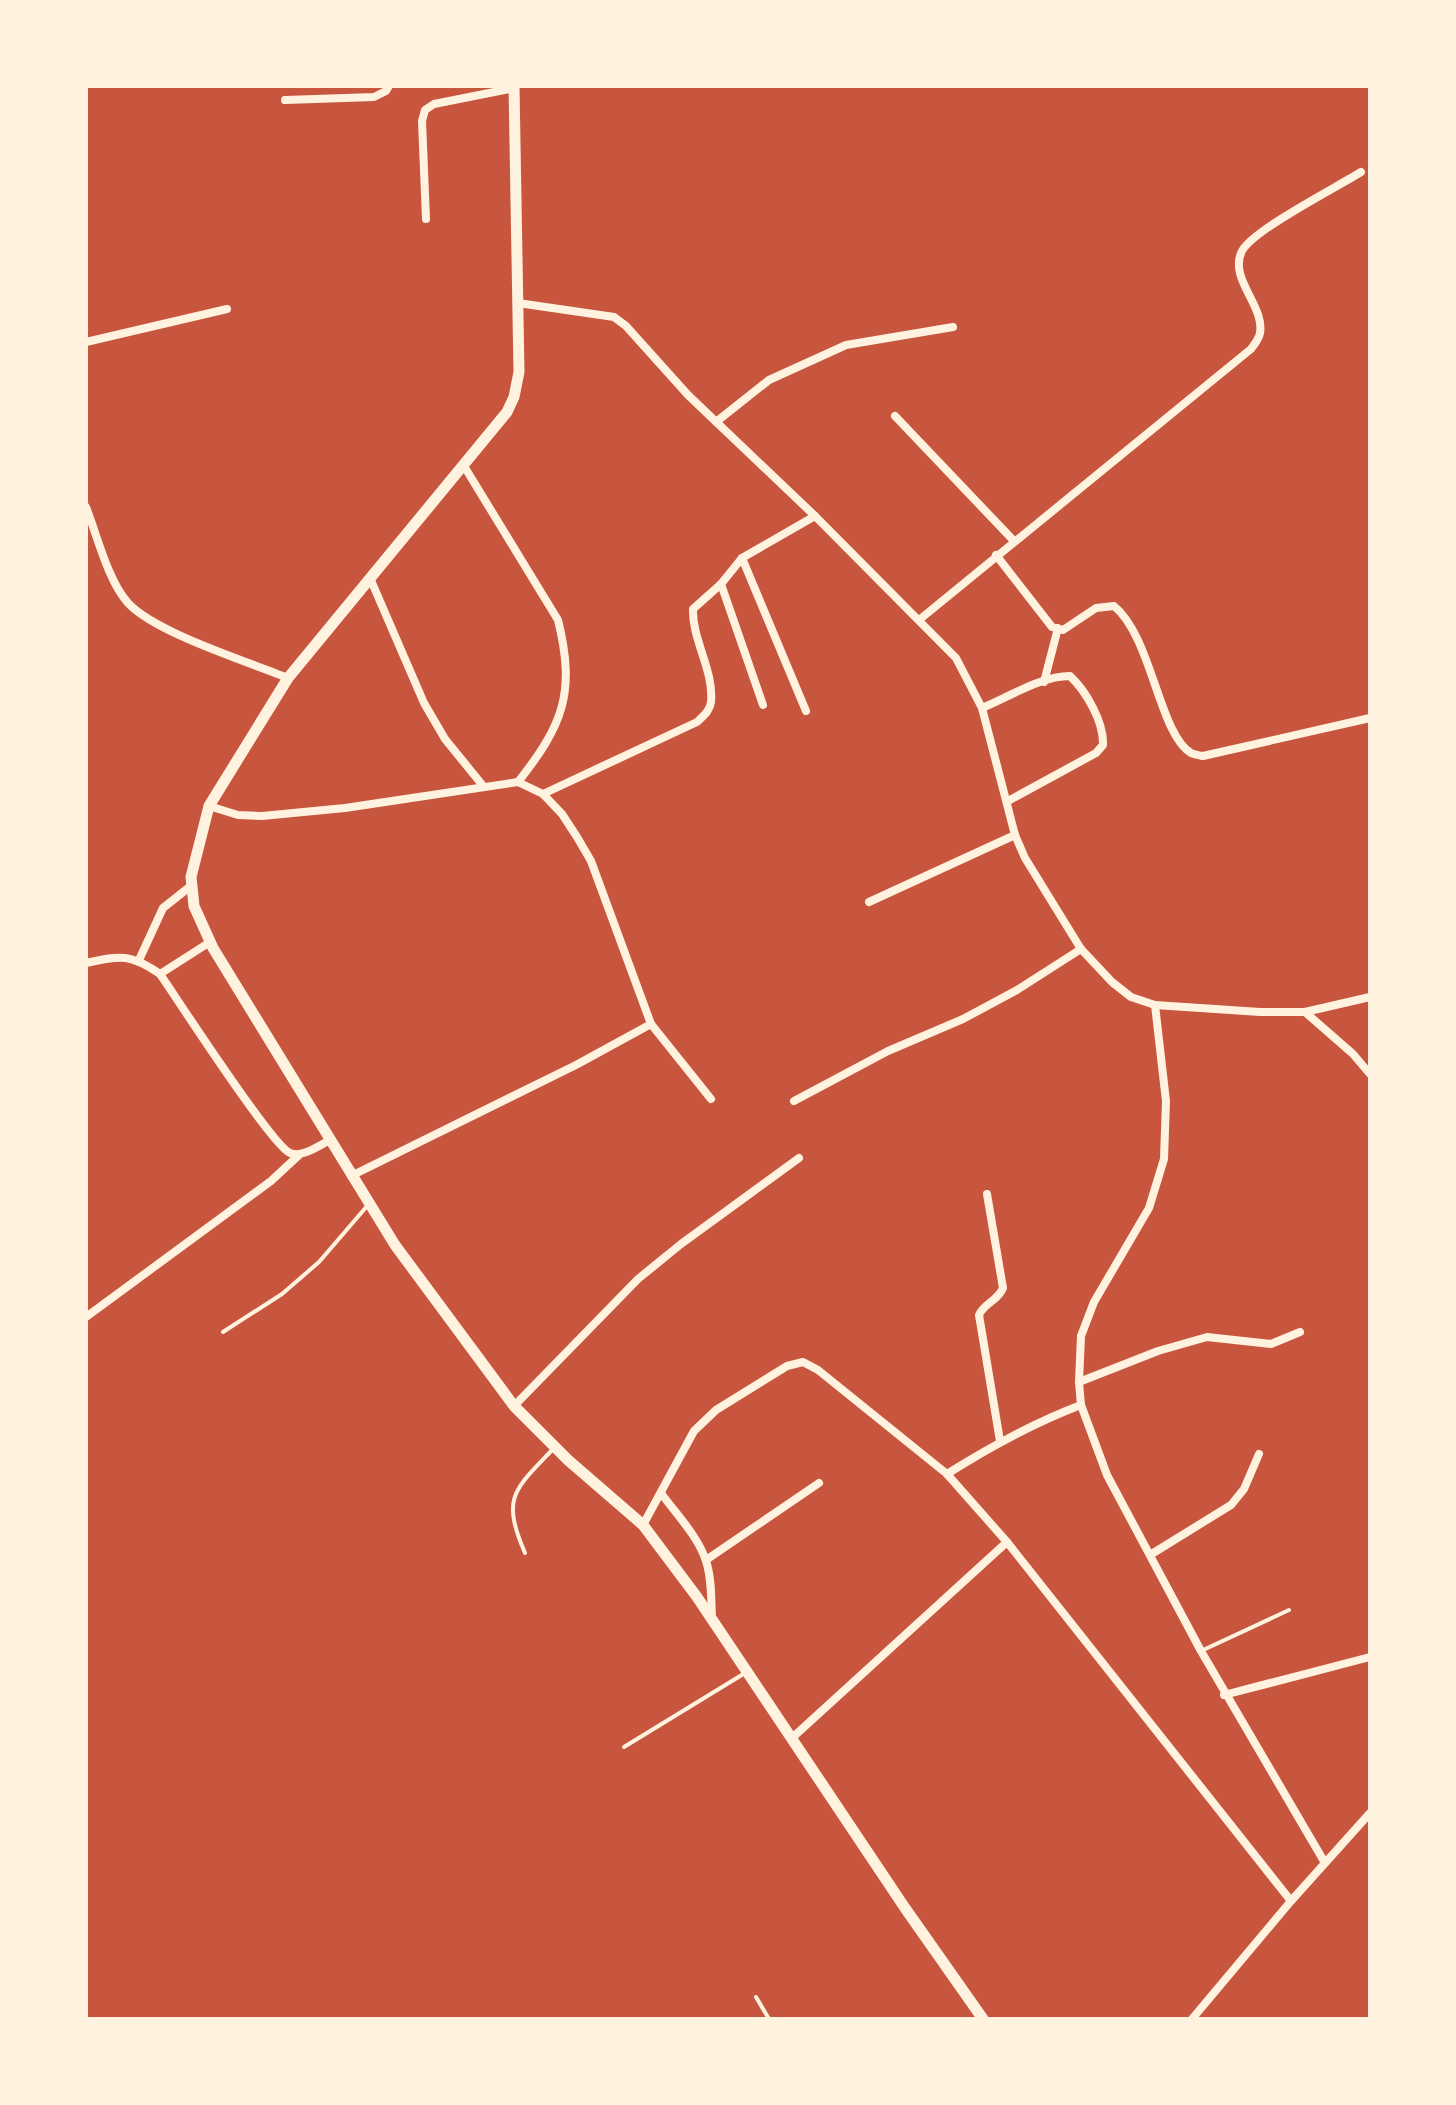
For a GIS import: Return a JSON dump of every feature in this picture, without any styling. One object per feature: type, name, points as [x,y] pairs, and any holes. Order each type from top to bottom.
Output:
[{"type":"street","points":[[285,100],[374,97],[389,86]]},
{"type":"street","points":[[426,219],[422,121],[425,110],[434,104],[514,87],[519,372],[514,397],[507,412],[464,466],[288,678],[209,806],[191,877],[194,906],[210,942],[395,1245],[514,1406],[643,1525],[712,1620],[983,2019]]},
{"type":"street","points":[[919,620],[1251,349],[1260,335],[1259,316],[1249,299],[1238,263],[1243,249],[1258,234],[1361,172]]},
{"type":"street","points":[[518,303],[614,317],[626,326],[688,395],[815,516],[956,658],[982,708],[1015,835],[1048,898],[1081,949],[1112,982],[1131,997],[1155,1005],[1305,1012],[1370,997]]},
{"type":"street","points":[[86,342],[227,309]]},
{"type":"street","points":[[716,422],[769,380],[846,345],[953,327]]},
{"type":"street","points":[[895,416],[1014,541]]},
{"type":"street","points":[[464,466],[558,620],[565,647],[566,682],[559,717],[545,747],[518,782]]},
{"type":"street","points":[[86,507],[116,584],[127,602],[147,619],[288,678]]},
{"type":"street","points":[[543,794],[697,722],[707,713],[711,703],[708,680],[693,621],[693,609],[721,584],[742,558],[815,516]]},
{"type":"street","points":[[996,555],[1052,627],[1063,630],[1096,608],[1114,606],[1125,615],[1136,635],[1171,726],[1192,753],[1203,756],[1370,718]]},
{"type":"street","points":[[742,558],[806,711]]},
{"type":"street","points":[[370,578],[424,703],[445,739],[484,787]]},
{"type":"street","points":[[721,584],[763,705]]},
{"type":"street","points":[[1044,682],[1058,628]]},
{"type":"street","points":[[982,708],[1059,676],[1070,676],[1079,685],[1101,726],[1103,745],[1096,753],[1008,801]]},
{"type":"street","points":[[209,806],[238,815],[262,816],[345,808],[518,782],[543,794],[562,814],[591,861],[651,1024],[711,1099]]},
{"type":"street","points":[[869,902],[1015,835]]},
{"type":"street","points":[[139,960],[163,908],[192,885]]},
{"type":"street","points":[[160,974],[210,942]]},
{"type":"street","points":[[794,1101],[888,1051],[963,1019],[1017,990],[1081,949]]},
{"type":"street","points":[[86,963],[110,957],[139,960],[160,974],[276,1139],[287,1152],[299,1155]]},
{"type":"street","points":[[1155,1005],[1166,1101],[1164,1159],[1149,1208],[1094,1302],[1085,1324],[1081,1336],[1081,1405],[1107,1475],[1224,1695],[1325,1863]]},
{"type":"street","points":[[1305,1012],[1353,1054],[1370,1074]]},
{"type":"street","points":[[351,1176],[576,1065],[651,1024]]},
{"type":"street","points":[[86,1317],[249,1198],[299,1155],[330,1140]]},
{"type":"street","points":[[514,1406],[638,1279],[799,1158]]},
{"type":"street","points":[[987,1194],[1003,1288],[1001,1294],[982,1308],[979,1315],[1000,1441]]},
{"type":"street","points":[[1079,1382],[1158,1351],[1207,1337],[1271,1344],[1300,1332]]},
{"type":"street","points":[[643,1525],[694,1431],[716,1410],[787,1366],[803,1362],[818,1370],[947,1474],[1007,1542],[1291,1901]]},
{"type":"street","points":[[947,1474],[1000,1441],[1081,1405]]},
{"type":"street","points":[[1150,1555],[1231,1505],[1244,1489],[1259,1454]]},
{"type":"street","points":[[706,1560],[819,1483]]},
{"type":"street","points":[[661,1493],[697,1542],[706,1560],[711,1579],[712,1620]]},
{"type":"street","points":[[792,1738],[1007,1542]]},
{"type":"street","points":[[1224,1695],[1370,1657]]},
{"type":"street","points":[[1192,2019],[1291,1901],[1367,1817]]},
{"type":"street","points":[[1367,1817],[1370,1828]]},
{"type":"lane","points":[[223,1332],[282,1294],[319,1262],[369,1203]]},
{"type":"lane","points":[[525,1553],[514,1528],[511,1509],[517,1486],[554,1446]]},
{"type":"lane","points":[[1201,1651],[1289,1610]]},
{"type":"lane","points":[[624,1747],[747,1672]]},
{"type":"lane","points":[[756,1997],[769,2019]]}]
